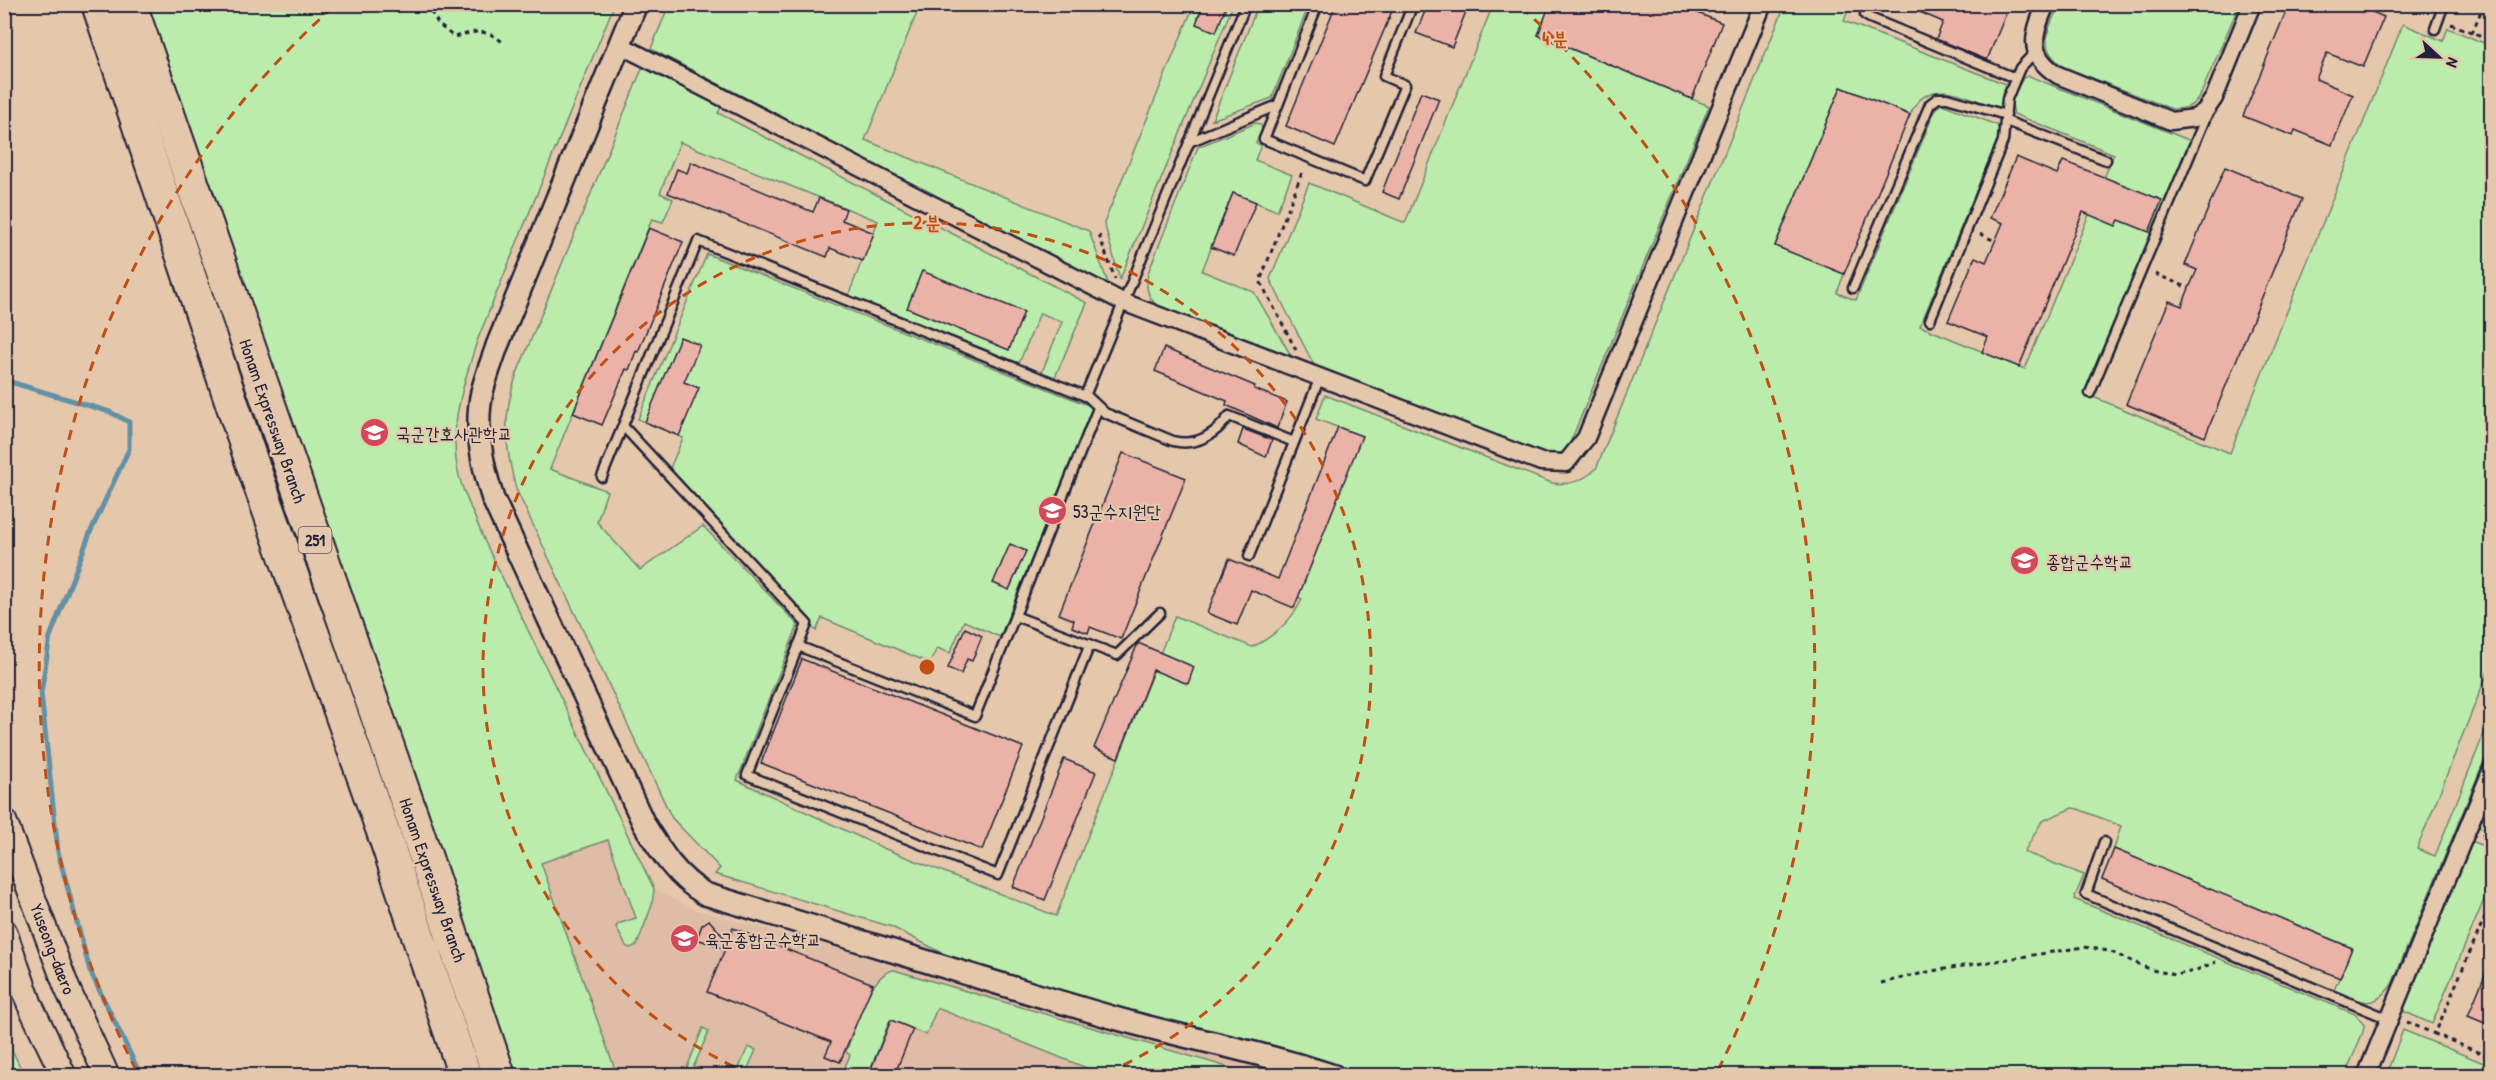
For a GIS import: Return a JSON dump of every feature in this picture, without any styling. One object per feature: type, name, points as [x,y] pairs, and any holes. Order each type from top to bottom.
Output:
[{"type":"highway","name":"Honam Expressway Branch","points":[[98,4],[251,460],[382,829],[465,1076]]},
{"type":"highway","name":"Honam Expressway Branch","points":[[130,4],[415,825],[499,1076]]},
{"type":"main road","name":"Yuseong-daero","points":[[4,821],[67,988],[106,1076]]},
{"type":"main road","points":[[4,931],[30,1005],[64,1076]]},
{"type":"street","points":[[636,4],[497,346],[482,393],[480,446],[484,473],[493,499],[639,814],[659,849],[689,885],[705,894],[871,943],[966,975],[1150,1028],[1334,1076]]},
{"type":"street","points":[[620,45],[1123,302],[1541,462],[1566,463],[1586,438],[1763,4]]},
{"type":"street","points":[[2046,4],[2034,39],[2040,60],[2058,75],[2171,121],[2195,118],[2205,111],[2214,98],[2252,4]]},
{"type":"street","points":[[2366,1076],[2396,1019],[2492,770]]},
{"type":"lane","points":[[1085,396],[1246,4]]},
{"type":"lane","points":[[1318,4],[1264,139],[1365,181],[1405,84],[1384,76],[1413,4]]},
{"type":"lane","points":[[1867,4],[1865,15],[1870,18],[2016,78]]},
{"type":"lane","points":[[2434,29],[2445,4]]},
{"type":"lane","points":[[1930,320],[2003,141],[2007,99],[2020,68],[2036,51]]},
{"type":"lane","points":[[1853,288],[1930,104],[1938,98],[1947,98],[2006,118],[2106,160]]},
{"type":"lane","points":[[2090,393],[2214,98]]},
{"type":"lane","points":[[1189,142],[1278,105]]},
{"type":"lane","points":[[602,477],[698,241],[1085,396],[1095,402],[1098,408],[1105,413],[1183,444],[1203,438],[1223,425],[1230,416],[1294,442]]},
{"type":"lane","points":[[1249,556],[1294,442],[1314,375]]},
{"type":"lane","points":[[798,646],[975,716],[1098,408]]},
{"type":"lane","points":[[622,426],[807,624],[747,775],[998,875],[1090,644]]},
{"type":"lane","points":[[1015,615],[1117,655],[1160,613]]},
{"type":"lane","points":[[2104,842],[2086,894],[2396,1019]]},
{"type":"path","points":[[426,4],[439,25],[453,37],[490,32],[504,43]]},
{"type":"path","points":[[2472,33],[2484,4]]},
{"type":"path","points":[[2439,19],[2492,40]]},
{"type":"path","points":[[1308,157],[1260,281],[1314,375]]},
{"type":"path","points":[[1099,235],[1123,302]]},
{"type":"path","points":[[2142,269],[2189,288]]},
{"type":"path","points":[[2435,1034],[2492,900]]},
{"type":"path","points":[[1881,983],[1932,971],[2084,947],[2109,951],[2152,969],[2176,975],[2208,966],[2230,953]]},
{"type":"path","points":[[2396,1019],[2492,1058]]},
{"type":"shaded area","name":"국군간호사관학교","points":[[614,5],[477,341],[464,380],[456,416],[454,450],[461,485],[485,542],[654,889],[696,910],[1302,1075],[617,1075],[541,863],[448,893],[211,185],[158,42]]},
{"type":"green space","points":[[2059,4],[2239,5],[2200,96],[2188,107],[2172,109],[2064,67],[2055,60],[2047,46],[2047,38]]},
{"type":"green space","name":"국군간호사관학교","points":[[146,5],[614,5],[477,341],[461,395],[455,431],[455,449],[462,486],[485,542],[654,889],[652,905],[637,945],[630,948],[626,946],[616,927],[618,924],[636,918],[608,840],[541,863],[617,1075],[509,1075],[211,185]]},
{"type":"green space","points":[[669,5],[920,5],[865,140],[1089,231],[1109,286],[1101,286],[651,49]]},
{"type":"green space","points":[[1194,5],[1233,5],[1120,279],[1104,223]]},
{"type":"green space","points":[[1258,5],[1309,5],[1272,98],[1212,120]]},
{"type":"green space","points":[[1493,5],[1550,5],[1538,35],[1709,106],[1568,448],[1560,454],[1542,454],[1317,371],[1270,279],[1309,183],[1405,223]]},
{"type":"green space","name":"종합군수학교","points":[[1785,5],[1850,5],[1844,21],[2008,85],[1999,109],[1962,95],[1937,91],[1917,102],[1910,115],[1841,87],[1775,245],[1844,274],[1837,293],[1856,300],[1936,108],[1942,104],[1997,125],[2000,134],[1920,326],[2025,369],[2114,154],[2014,114],[2011,100],[2023,78],[2029,76],[2191,141],[2086,394],[2230,453],[2403,24],[2443,41],[2448,28],[2491,46],[2491,664],[2417,849],[2435,856],[2491,716],[2491,744],[2392,984],[2379,998],[2366,1002],[2334,990],[2352,948],[2245,903],[2232,932],[2210,924],[2222,895],[2114,849],[2121,826],[2078,809],[2072,808],[2042,821],[2024,852],[2084,875],[2074,899],[2355,1014],[2364,1025],[2363,1032],[2345,1075],[1363,1075],[960,962],[892,927],[715,874],[720,868],[672,818],[516,489],[507,446],[507,419],[516,376],[644,64],[723,104],[718,113],[1087,303],[1055,377],[1042,372],[1062,322],[1040,313],[1019,363],[848,296],[878,221],[680,142],[660,193],[673,199],[663,222],[652,219],[550,469],[607,491],[597,522],[640,570],[703,526],[798,625],[737,780],[883,848],[1056,916],[1175,616],[1252,647],[1281,628],[1298,607],[1302,599],[1298,597],[1361,436],[1316,419],[1325,395],[1552,483],[1576,482],[1596,469]]},
{"type":"green space","points":[[1256,123],[1261,125],[1262,130],[1256,143],[1261,145],[1255,160],[1292,175],[1277,211],[1233,193],[1202,271],[1254,292],[1293,359],[1156,305],[1147,290],[1148,273],[1198,147]]},
{"type":"green space","points":[[707,254],[1093,407],[1000,637],[964,621],[950,653],[937,648],[930,663],[822,618],[816,631],[668,473],[683,438],[638,419]]},
{"type":"green space","points":[[2487,803],[2491,805],[2491,832],[2478,826]]},
{"type":"green space","points":[[2472,841],[2491,849],[2491,883],[2432,1024],[2401,1010]]},
{"type":"green space","points":[[894,970],[1255,1075],[1104,1075],[937,1008],[926,1035],[890,1020],[868,1075],[831,1076],[833,1071],[842,1074],[850,1055],[846,1052],[870,992],[877,981]]},
{"type":"green space","points":[[703,1028],[709,1031],[690,1075],[684,1075]]},
{"type":"green space","points":[[2403,1030],[2491,1066],[2491,1075],[2386,1075]]},
{"type":"green space","points":[[5,1035],[24,1075],[5,1075]]},
{"type":"green space","points":[[748,1047],[756,1050],[745,1075],[736,1075]]},
{"type":"building","points":[[1203,4],[1227,4],[1216,32],[1196,24]]},
{"type":"building","points":[[1336,4],[1395,4],[1335,147],[1286,126]]},
{"type":"building","points":[[1428,4],[1469,4],[1452,47],[1416,33]]},
{"type":"building","points":[[1550,4],[1676,4],[1722,23],[1692,99],[1538,35]]},
{"type":"building","points":[[1901,4],[2010,4],[1987,60],[1936,39],[1943,22]]},
{"type":"building","points":[[2289,4],[2354,4],[2384,17],[2363,67],[2327,53],[2316,79],[2353,95],[2332,145],[2295,130],[2293,136],[2243,116]]},
{"type":"building","points":[[1841,87],[1910,115],[1844,274],[1775,246]]},
{"type":"building","points":[[1421,92],[1439,99],[1399,199],[1382,192]]},
{"type":"building","points":[[2016,157],[2057,174],[2063,161],[2162,200],[2149,232],[2119,220],[2116,226],[2083,212],[2019,367],[1982,352],[1988,337],[1948,321],[1975,257],[1986,262],[2003,223],[1990,218]]},
{"type":"building","points":[[691,162],[813,212],[819,198],[846,209],[842,220],[874,233],[863,261],[830,248],[827,257],[668,193],[677,169],[687,173]]},
{"type":"building","points":[[2225,167],[2302,199],[2205,437],[2126,404],[2169,301],[2182,306],[2197,270],[2185,265]]},
{"type":"building","points":[[1233,193],[1256,202],[1234,256],[1211,247]]},
{"type":"building","points":[[649,228],[683,242],[638,352],[636,351],[629,370],[626,369],[602,425],[573,413]]},
{"type":"building","points":[[922,271],[1024,312],[1009,350],[907,308]]},
{"type":"building","points":[[680,337],[700,345],[684,382],[699,388],[679,436],[645,422]]},
{"type":"building","points":[[1164,348],[1287,402],[1277,428],[1226,405],[1227,401],[1155,371]]},
{"type":"building","points":[[1338,427],[1362,436],[1294,608],[1251,590],[1237,625],[1207,613],[1229,559],[1278,579]]},
{"type":"building","points":[[1243,429],[1272,440],[1266,457],[1238,444]]},
{"type":"building","points":[[1123,453],[1186,478],[1121,639],[1090,627],[1088,633],[1072,627],[1074,620],[1059,614]]},
{"type":"building","points":[[1010,544],[1026,551],[1009,590],[993,583]]},
{"type":"building","points":[[965,628],[982,636],[972,661],[967,659],[961,674],[948,668]]},
{"type":"building","points":[[1138,643],[1194,667],[1188,684],[1153,670],[1118,758],[1094,748]]},
{"type":"building","points":[[802,659],[1023,747],[982,850],[761,763]]},
{"type":"building","points":[[1064,759],[1096,772],[1045,900],[1013,887]]},
{"type":"building","points":[[2114,849],[2352,948],[2340,978],[2102,879]]},
{"type":"building","points":[[709,920],[728,942],[733,928],[873,984],[840,1062],[825,1056],[831,1042],[707,992],[725,949],[697,939],[702,925]]},
{"type":"building","points":[[2492,960],[2492,1026],[2468,1016]]},
{"type":"building","points":[[891,1020],[913,1029],[894,1076],[868,1076]]},
{"type":"waterway","points":[[4,380],[110,412],[129,422],[129,449],[90,533],[50,637],[41,693],[58,852],[90,971],[141,1076]]},
{"type":"place","name":"국군간호사관학교","points":[[375,433]]},
{"type":"place","name":"53군수지원단","points":[[1052,511]]},
{"type":"place","name":"종합군수학교","points":[[2025,561]]},
{"type":"place","name":"육군종합군수학교","points":[[684,939]]}]
